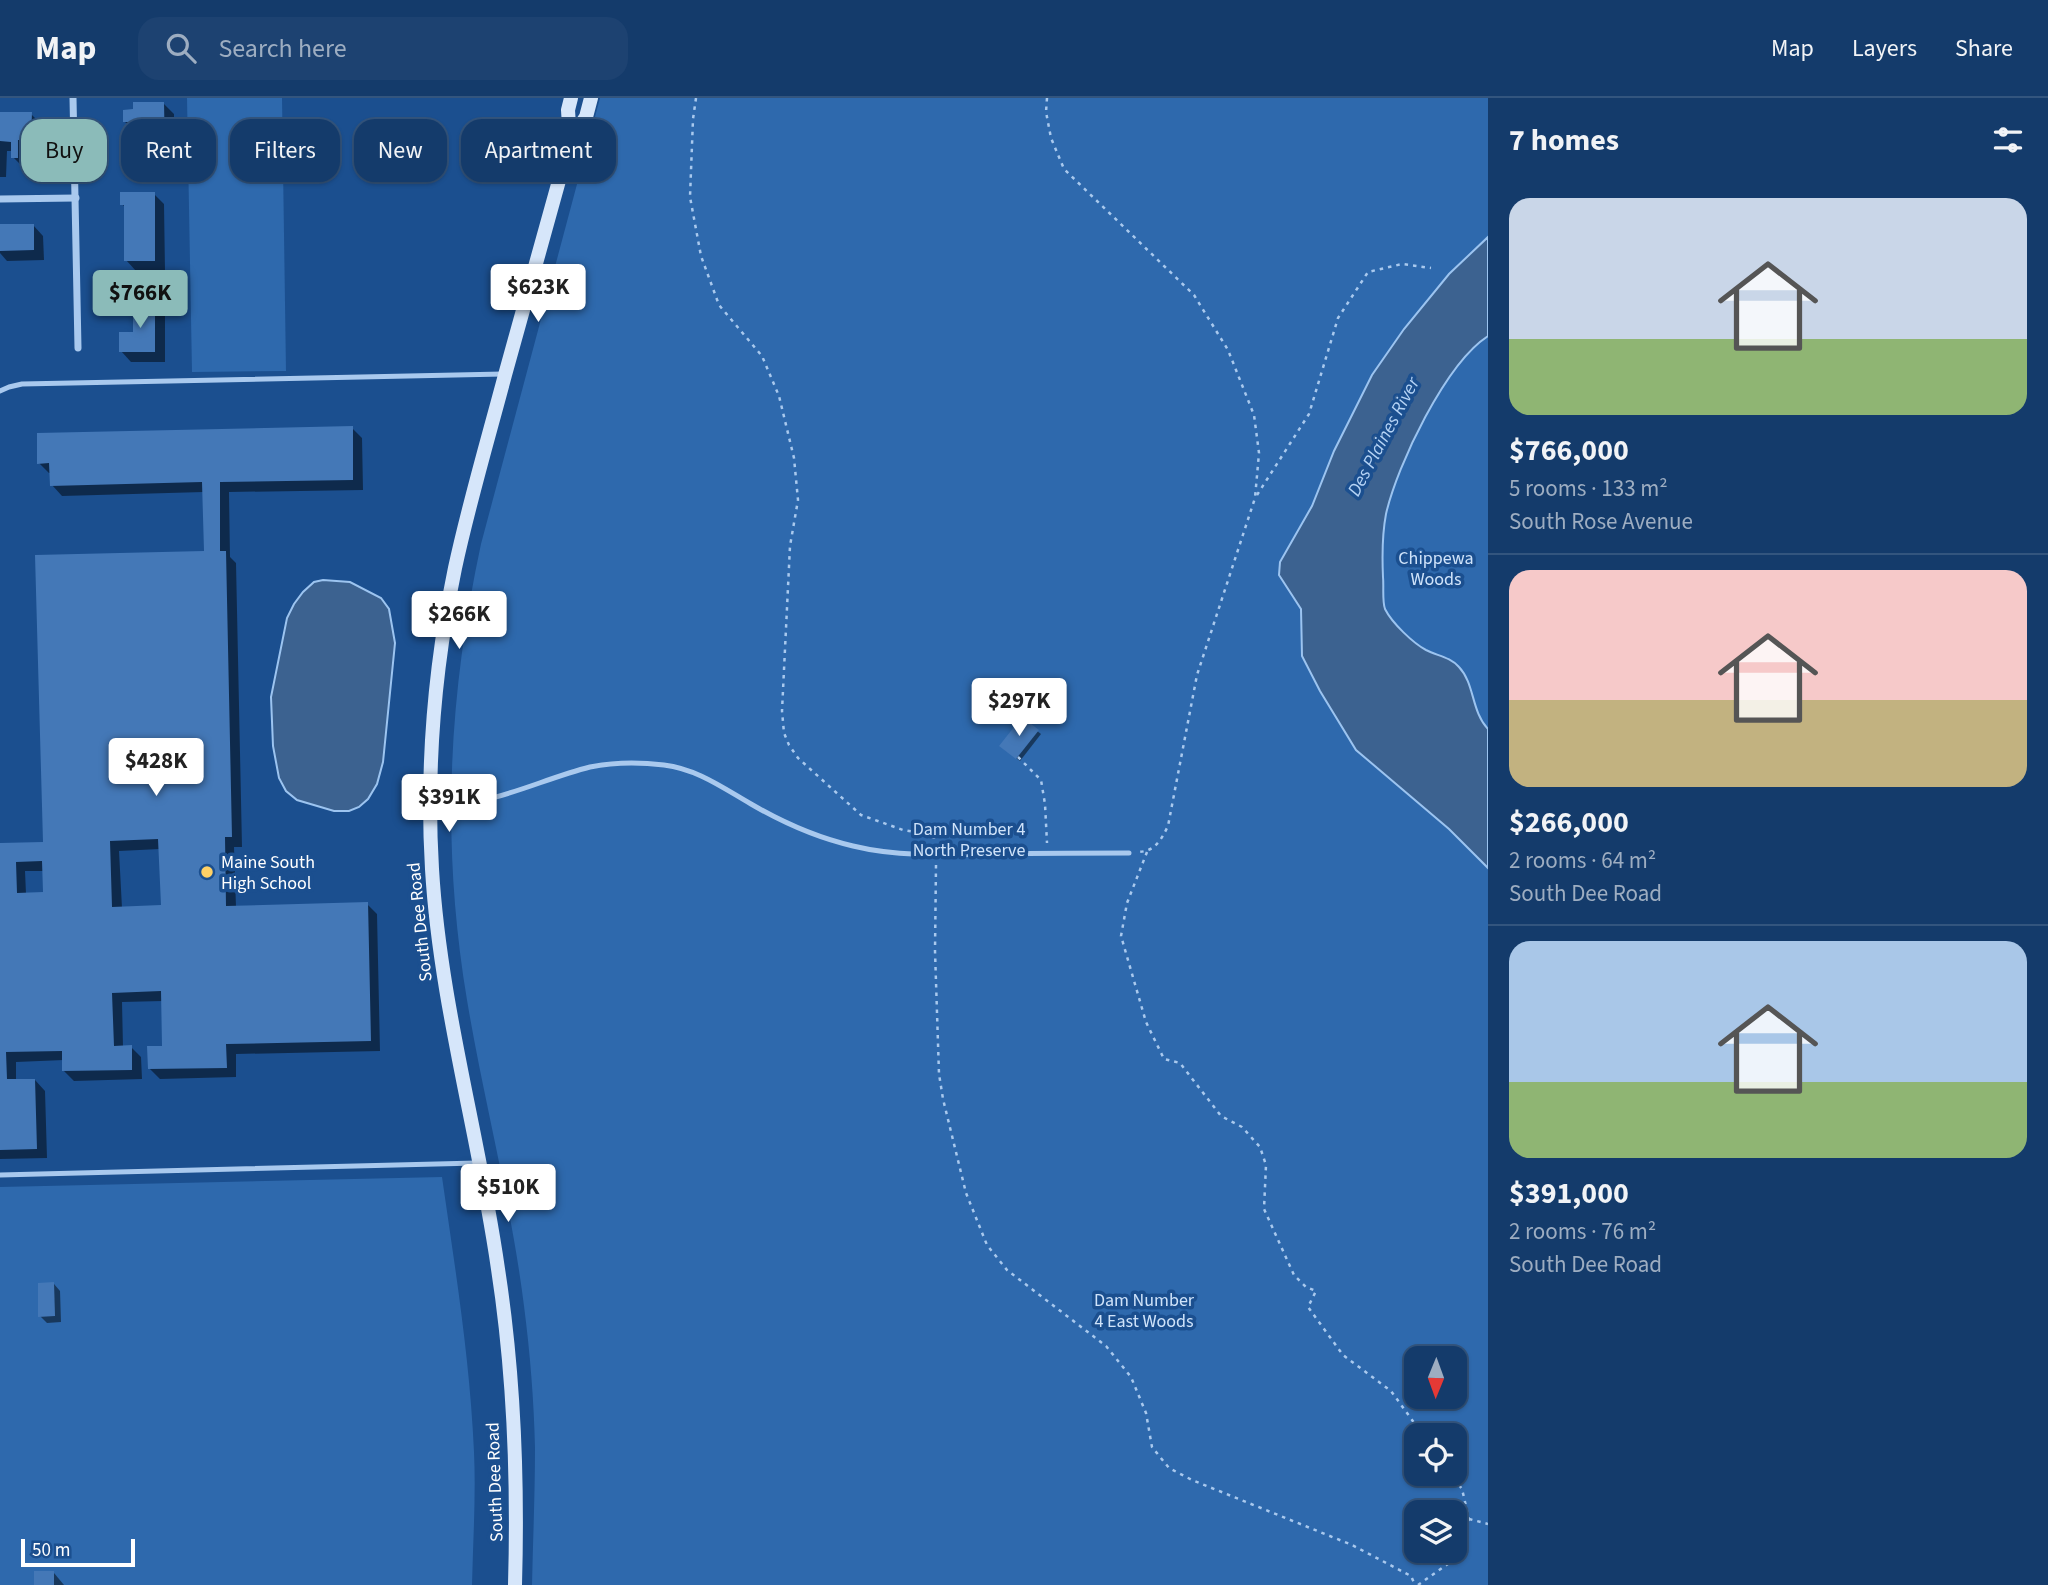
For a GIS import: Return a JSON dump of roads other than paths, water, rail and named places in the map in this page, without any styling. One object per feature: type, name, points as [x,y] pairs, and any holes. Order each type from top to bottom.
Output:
[{"type":"main road","name":"South Dee Road","points":[[569,119],[571,98]]},
{"type":"main road","name":"South Dee Road","points":[[585,119],[591,98]]},
{"type":"main road","name":"South Dee Road","points":[[515,1585],[516,1464],[509,1359],[499,1269],[439,944],[432,867],[433,726],[443,637],[471,498],[559,182]]},
{"type":"street","points":[[73,98],[78,348]]},
{"type":"street","points":[[0,199],[76,198]]},
{"type":"lane","points":[[0,391],[22,384],[506,373]]},
{"type":"lane","points":[[431,802],[481,801],[536,786],[592,766],[618,763],[667,765],[685,769],[714,782],[775,817],[854,847],[886,852],[935,854],[1129,853]]},
{"type":"lane","points":[[0,1175],[480,1163]]},
{"type":"water","name":"Des Plaines River","points":[[1488,237],[1488,336],[1472,349],[1456,368],[1440,391],[1412,443],[1386,514],[1382,553],[1384,602],[1388,614],[1415,643],[1459,667],[1468,681],[1479,714],[1488,729],[1488,868],[1449,829],[1356,750],[1302,656],[1301,609],[1279,575],[1280,562],[1312,506],[1334,451],[1372,375],[1404,329],[1449,274]]},
{"type":"water","points":[[314,582],[350,582],[381,598],[389,609],[395,643],[383,762],[377,784],[368,799],[349,811],[334,811],[297,800],[286,791],[279,778],[273,746],[271,697],[287,618],[303,592]]},
{"type":"place","name":"Maine South High School","points":[[207,872]]},
{"type":"park label","name":"Chippewa Woods","points":[[1436,568]]},
{"type":"park label","name":"Dam Number 4 North Preserve","points":[[969,839]]},
{"type":"park label","name":"Dam Number 4 East Woods","points":[[1144,1310]]}]
